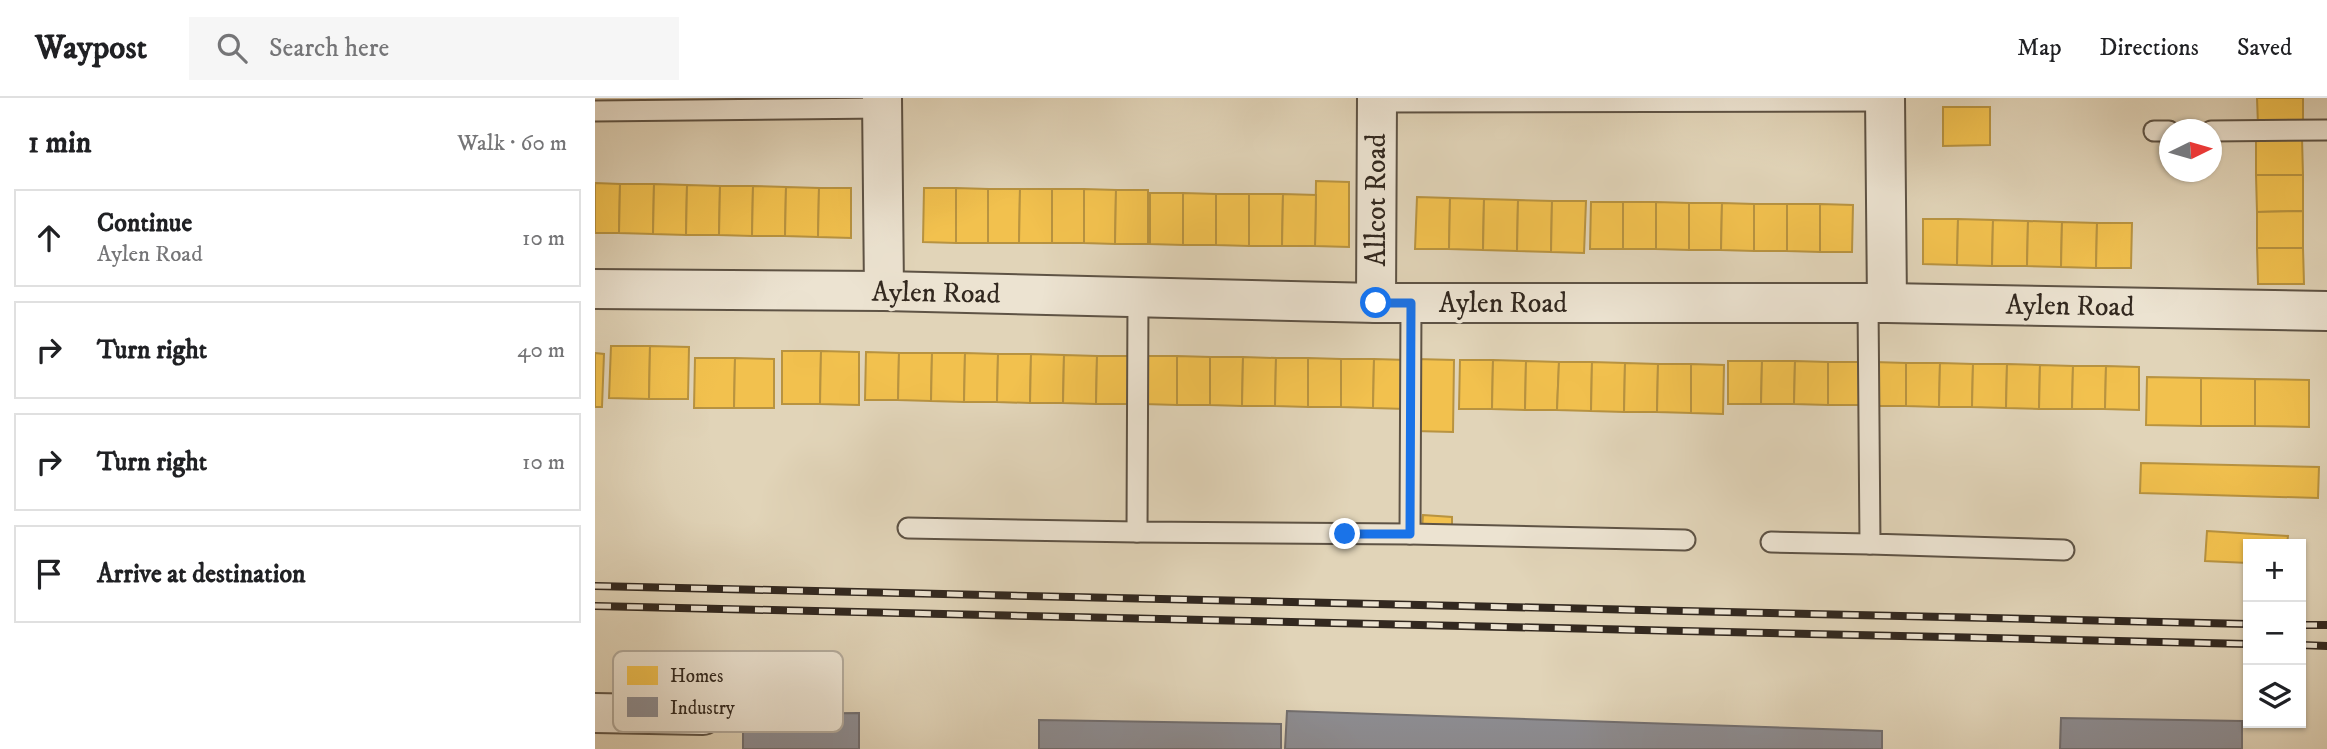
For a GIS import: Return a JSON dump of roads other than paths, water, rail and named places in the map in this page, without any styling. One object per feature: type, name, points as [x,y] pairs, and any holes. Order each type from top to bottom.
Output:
[{"type":"street","points":[[1878,303],[1885,99]]},
{"type":"street","name":"Allcot Road","points":[[1377,100],[1394,303]]},
{"type":"street","points":[[882,103],[884,291]]},
{"type":"street","name":"Aylen Road","points":[[595,289],[884,291],[1394,303],[1878,303],[2327,311]]},
{"type":"street","points":[[595,713],[613,713]]},
{"type":"lane","points":[[1377,100],[1885,99]]},
{"type":"lane","points":[[595,111],[882,103]]},
{"type":"lane","points":[[2222,131],[2327,130]]},
{"type":"lane","points":[[1137,532],[1138,298]]},
{"type":"lane","points":[[1394,303],[1410,534]]},
{"type":"lane","points":[[1870,544],[1878,303]]},
{"type":"lane","points":[[908,528],[1685,540]]},
{"type":"lane","points":[[1771,542],[2064,550]]},
{"type":"railway","points":[[595,586],[2243,624]]},
{"type":"railway","points":[[595,606],[2243,644]]},
{"type":"railway","points":[[2306,625],[2327,625]]},
{"type":"railway","points":[[2306,645],[2327,646]]}]
